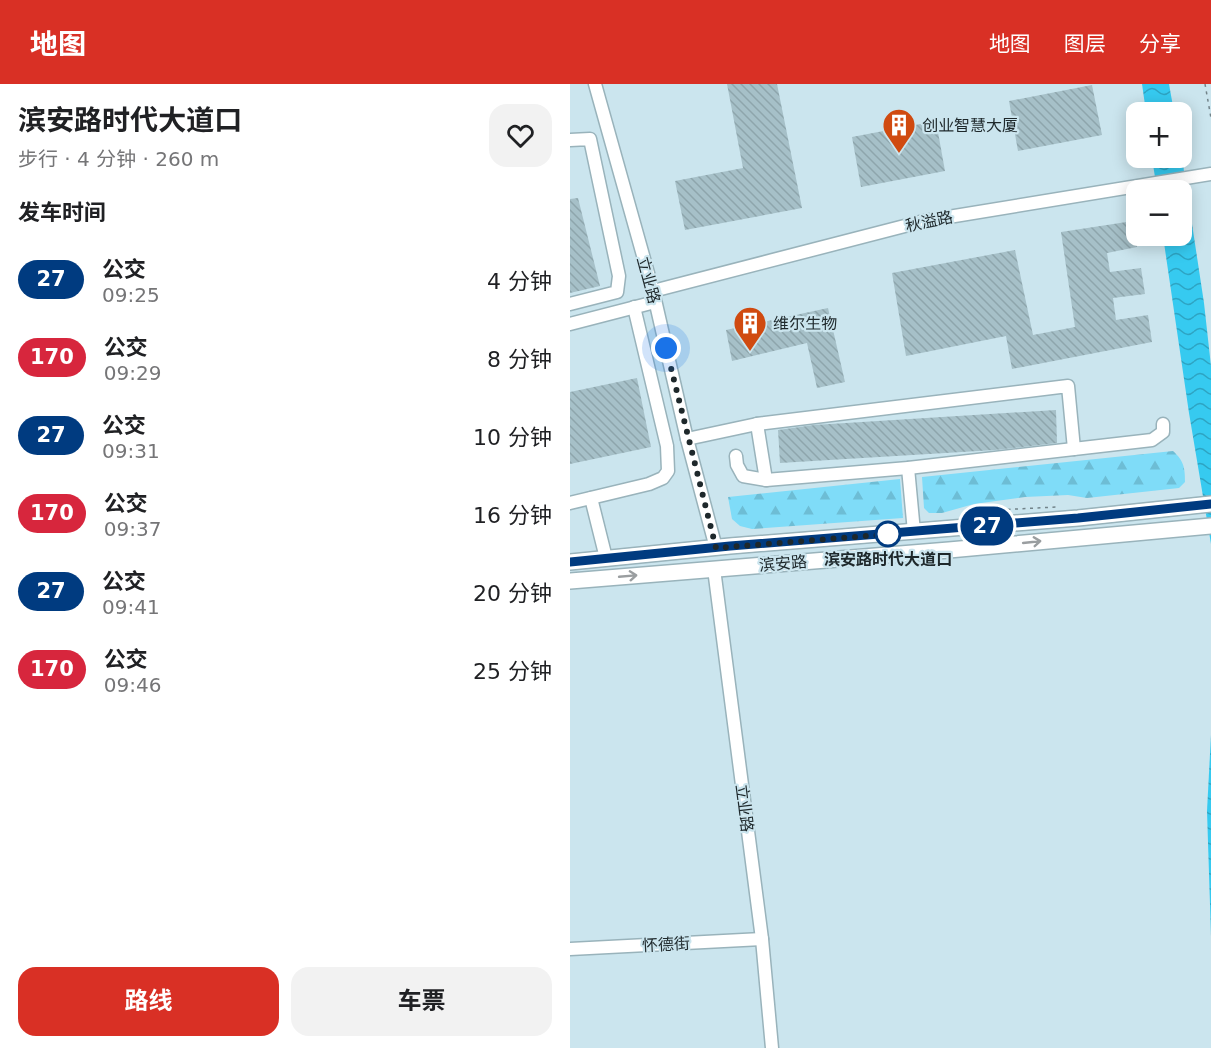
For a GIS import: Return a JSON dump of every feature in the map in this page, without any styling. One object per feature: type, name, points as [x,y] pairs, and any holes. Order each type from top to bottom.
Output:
[{"type":"main road","name":"滨安路","points":[[570,562],[1204,505]]},
{"type":"main road","name":"滨安路","points":[[570,581],[1205,526]]},
{"type":"street","name":"立业路","points":[[596,84],[654,297],[687,439],[716,548]]},
{"type":"street","points":[[570,140],[590,139],[619,276],[617,292],[570,304]]},
{"type":"street","name":"秋溢路","points":[[570,324],[633,307],[654,297],[924,221],[1206,175]]},
{"type":"street","points":[[570,503],[657,481],[666,474],[669,467],[667,446],[633,307]]},
{"type":"street","points":[[687,439],[757,424],[1068,386],[1074,449]]},
{"type":"street","points":[[757,424],[766,480]]},
{"type":"street","points":[[736,456],[737,465],[743,476],[766,480],[908,468],[1152,440],[1163,432],[1163,424]]},
{"type":"street","points":[[908,468],[914,532]]},
{"type":"street","points":[[591,498],[606,558]]},
{"type":"street","name":"立业路","points":[[714,569],[762,939],[772,1048]]},
{"type":"street","name":"怀德街","points":[[570,949],[762,939]]},
{"type":"path","points":[[1205,84],[1211,118]]},
{"type":"green space","points":[[1173,451],[1180,458],[1184,469],[1185,482],[1179,488],[1087,498],[1068,495],[1025,497],[974,504],[942,513],[929,513],[924,508],[922,477]]},
{"type":"green space","points":[[900,479],[903,518],[752,529],[740,526],[732,519],[728,497]]},
{"type":"water","points":[[1142,84],[1169,84],[1172,102],[1145,102]]},
{"type":"water","points":[[1154,168],[1184,168],[1185,180],[1155,180]]},
{"type":"water","points":[[1192,224],[1211,366],[1211,544],[1164,246],[1192,246]]},
{"type":"water","points":[[1211,735],[1211,936],[1207,811]]},
{"type":"building","points":[[727,84],[777,84],[802,208],[685,230],[675,181],[743,168]]},
{"type":"building","points":[[1092,85],[1102,135],[1018,151],[1009,101]]},
{"type":"building","name":"创业智慧大厦","points":[[936,121],[945,171],[861,187],[852,137]]},
{"type":"building","points":[[578,198],[600,286],[570,293],[570,199]]},
{"type":"building","points":[[1126,222],[1126,246],[1137,247],[1107,253],[1110,272],[1141,268],[1145,294],[1113,298],[1116,320],[1148,315],[1152,342],[1012,369],[1006,336],[906,356],[892,273],[1015,250],[1033,335],[1075,327],[1061,232]]},
{"type":"building","name":"维尔生物","points":[[828,308],[845,382],[817,388],[807,343],[732,361],[726,330]]},
{"type":"building","points":[[637,378],[651,447],[570,464],[570,392]]},
{"type":"building","points":[[1056,410],[1057,443],[995,450],[780,463],[778,430],[814,425]]},
{"type":"bus line","name":"27","points":[[570,562],[730,546],[1078,518],[1211,504]]},
{"type":"place","name":"创业智慧大厦","points":[[899,154]]},
{"type":"place","name":"维尔生物","points":[[750,352]]},
{"type":"place","name":"滨安路时代大道口","points":[[888,534]]},
{"type":"route","points":[[666,348],[716,548],[891,534],[888,534]]}]
